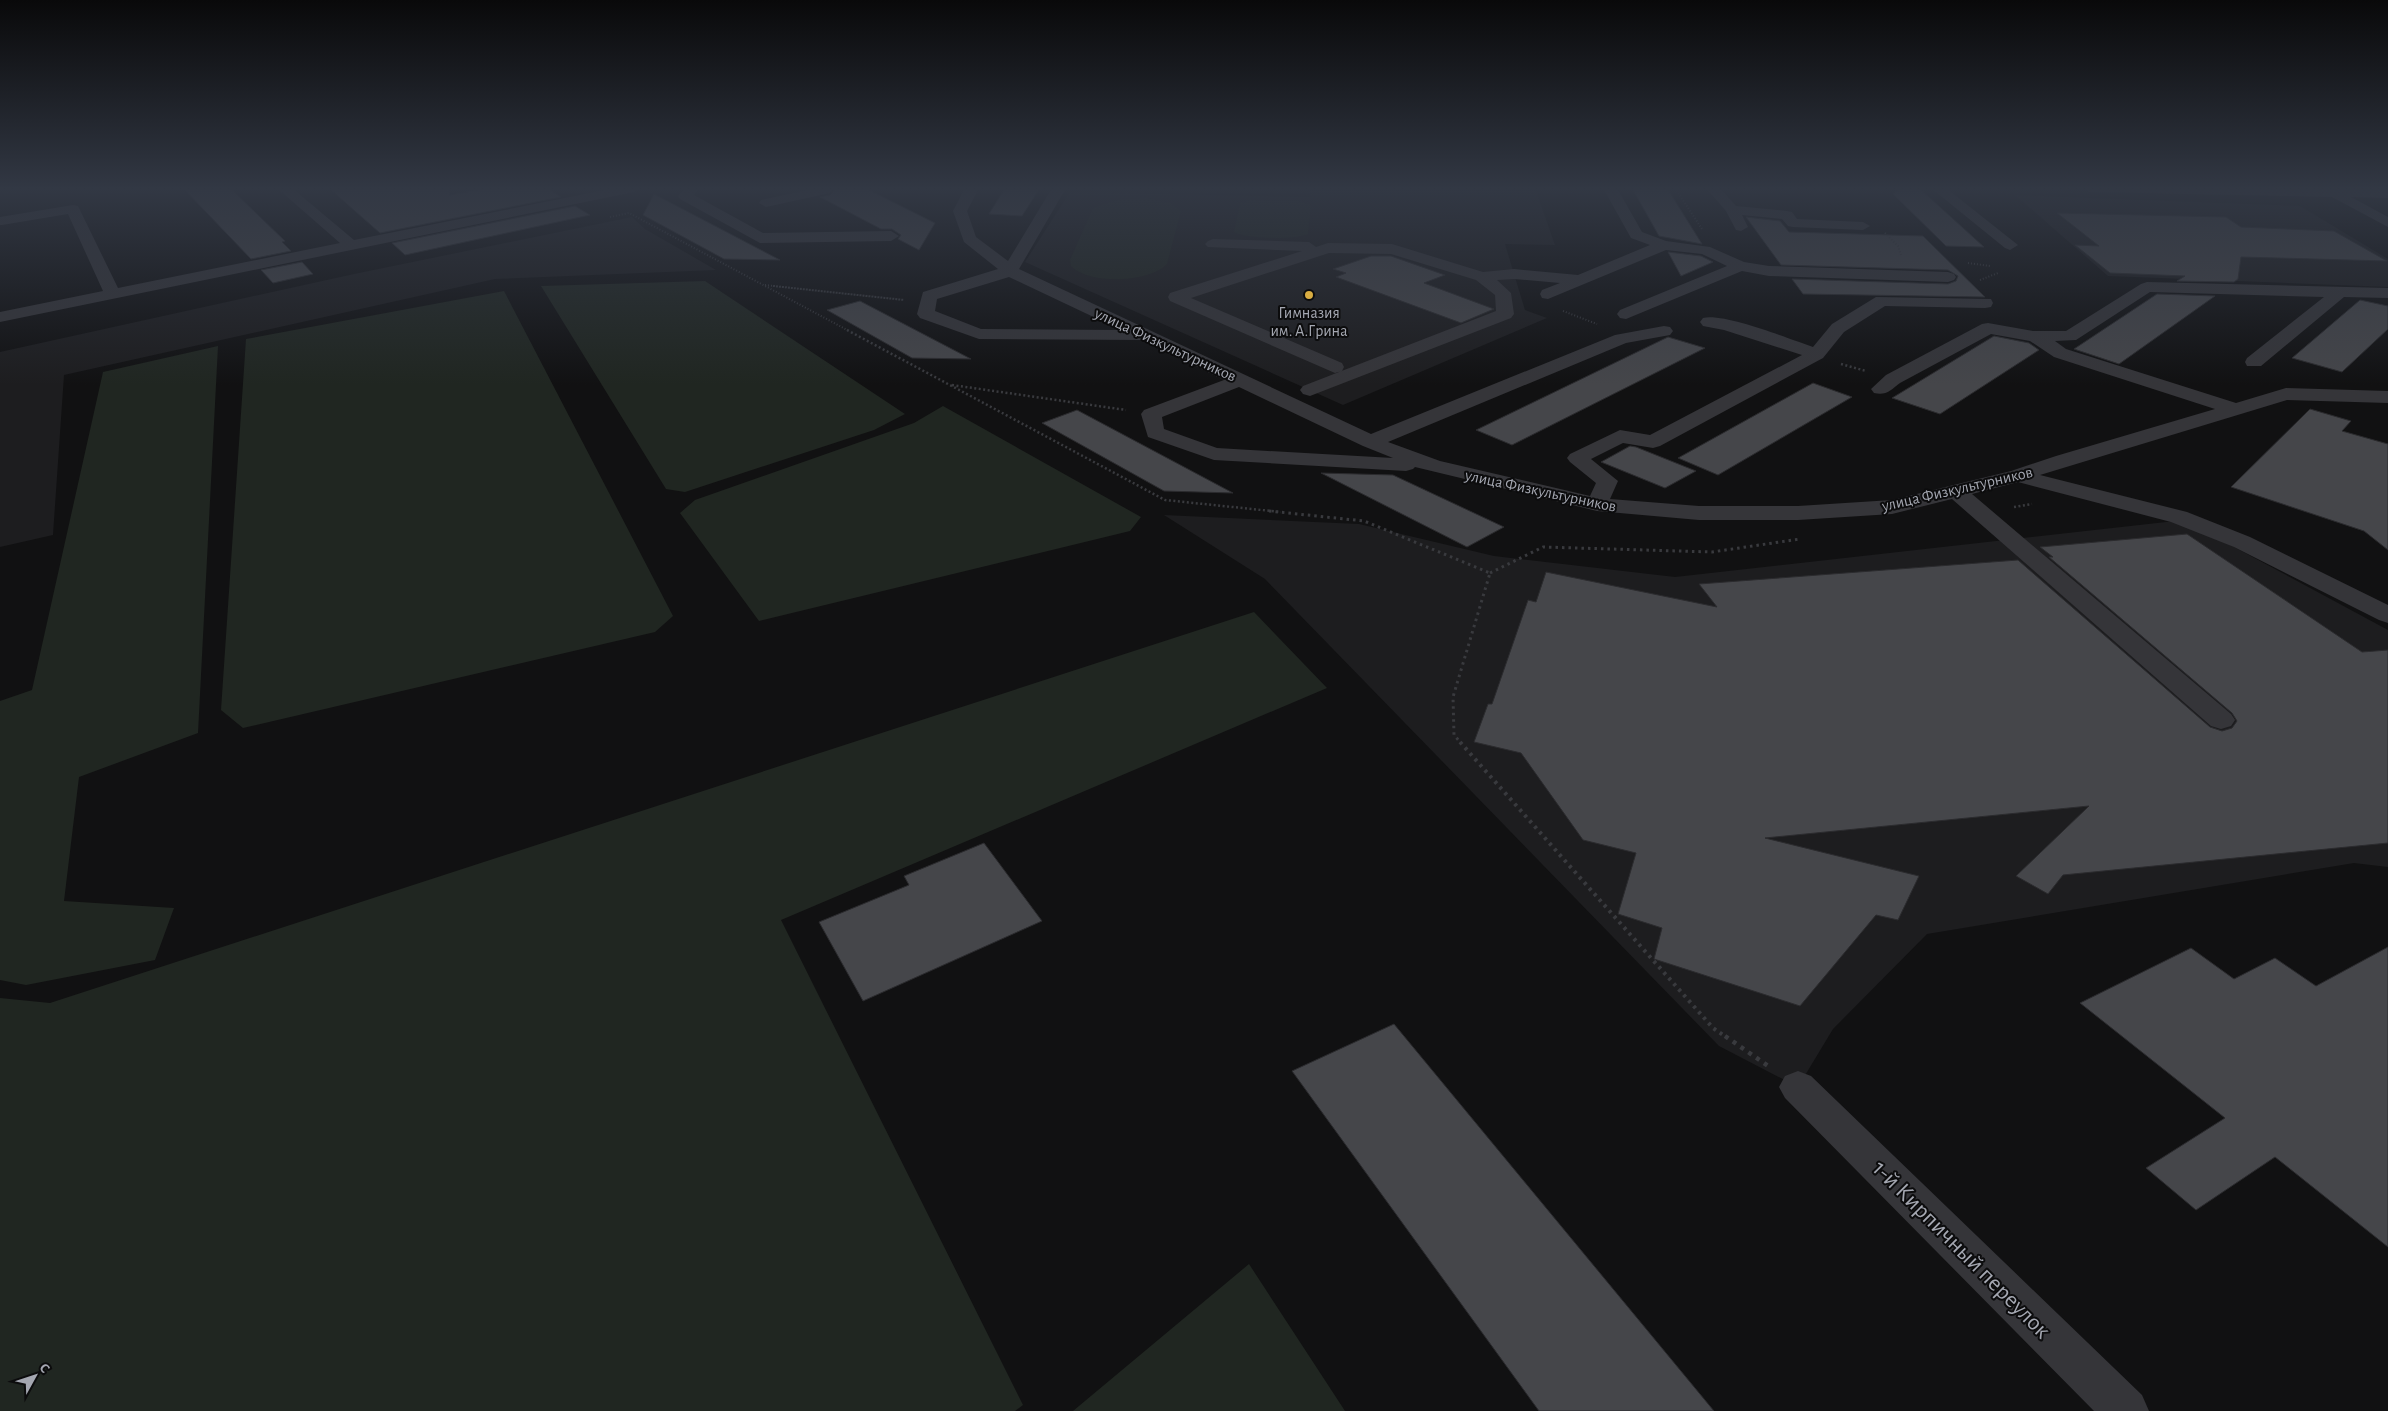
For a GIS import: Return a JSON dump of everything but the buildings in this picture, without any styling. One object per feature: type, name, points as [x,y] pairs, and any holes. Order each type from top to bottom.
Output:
[{"type":"street","points":[[94,254],[113,294]]},
{"type":"street","points":[[0,317],[313,254]]},
{"type":"street","name":"улица Физкультурников","points":[[988,254],[1010,271],[1370,442],[1432,466],[1597,504],[1699,514],[1798,513],[1892,506],[2018,476],[2063,460],[2286,394],[2388,398]]},
{"type":"street","points":[[1020,254],[1010,271],[929,296],[923,302],[926,314],[978,334],[1147,336]]},
{"type":"street","points":[[1310,254],[1176,297],[1336,367]]},
{"type":"street","points":[[1310,390],[1505,314],[1503,293],[1482,277],[1408,254]]},
{"type":"street","points":[[1548,294],[1642,254]]},
{"type":"street","points":[[1721,254],[1740,266],[1769,272],[1948,277]]},
{"type":"street","points":[[1626,314],[1740,266]]},
{"type":"street","points":[[1482,277],[1514,274],[1578,280]]},
{"type":"street","points":[[1881,389],[1893,379],[1988,328],[2033,336],[2070,336],[2147,287],[2388,293]]},
{"type":"street","points":[[2254,362],[2340,292]]},
{"type":"street","points":[[1597,504],[1606,481],[1577,458],[1620,436],[1653,442],[1817,354],[1838,328],[1882,301],[1985,303]]},
{"type":"street","points":[[1709,322],[1727,325],[1817,354]]},
{"type":"street","points":[[1370,442],[1621,339],[1664,331]]},
{"type":"street","points":[[2033,336],[2060,353],[2234,408]]},
{"type":"street","points":[[1241,380],[1152,414],[1155,433],[1214,454],[1432,466]]},
{"type":"street","points":[[2363,397],[2388,412]]},
{"type":"street","points":[[2018,476],[2179,518],[2242,542],[2381,608]]},
{"type":"street","points":[[1956,491],[2220,720]]},
{"type":"street","name":"1-й Кирпичный переулок","points":[[1798,1087],[2126,1411]]},
{"type":"path","points":[[704,254],[1166,500],[1364,521],[1490,574],[1453,697],[1454,735],[1713,1028],[1798,1087]]},
{"type":"path","points":[[762,285],[923,302]]},
{"type":"path","points":[[773,286],[923,302]]},
{"type":"path","points":[[949,384],[1152,414]]},
{"type":"shaded area","points":[[452,254],[688,254],[716,270],[495,279],[64,375],[53,535],[0,547],[0,352]]},
{"type":"shaded area","name":"Гимназия им. А.Грина","points":[[1030,254],[1508,254],[1525,310],[1547,318],[1343,405],[1025,262]]},
{"type":"shaded area","points":[[1073,254],[1170,254],[1167,264],[1158,270],[1147,275],[1119,279],[1105,279],[1080,272],[1071,266],[1070,260]]},
{"type":"shaded area","points":[[2083,254],[2379,254],[2388,259],[2388,287],[2108,276]]},
{"type":"shaded area","points":[[705,281],[905,414],[874,430],[685,492],[666,489],[541,286]]},
{"type":"shaded area","points":[[504,291],[673,616],[655,632],[243,728],[221,710],[246,339]]},
{"type":"shaded area","points":[[218,346],[198,733],[79,777],[64,901],[174,908],[155,960],[26,985],[0,980],[0,701],[32,690],[103,372]]},
{"type":"shaded area","points":[[943,406],[1141,517],[1130,531],[759,621],[680,513],[695,500],[914,423]]},
{"type":"shaded area","points":[[1164,515],[1359,524],[1494,556],[1675,577],[2184,520],[2388,630],[2388,867],[2354,863],[1927,934],[1833,1029],[1798,1087],[1719,1046],[1265,579]]},
{"type":"shaded area","points":[[1254,612],[1327,688],[781,920],[1023,1405],[1015,1411],[0,1411],[0,998],[50,1003]]},
{"type":"shaded area","points":[[1249,1264],[1345,1411],[1073,1411]]},
{"type":"place","name":"Гимназия им. А.Грина","points":[[1309,295]]}]
